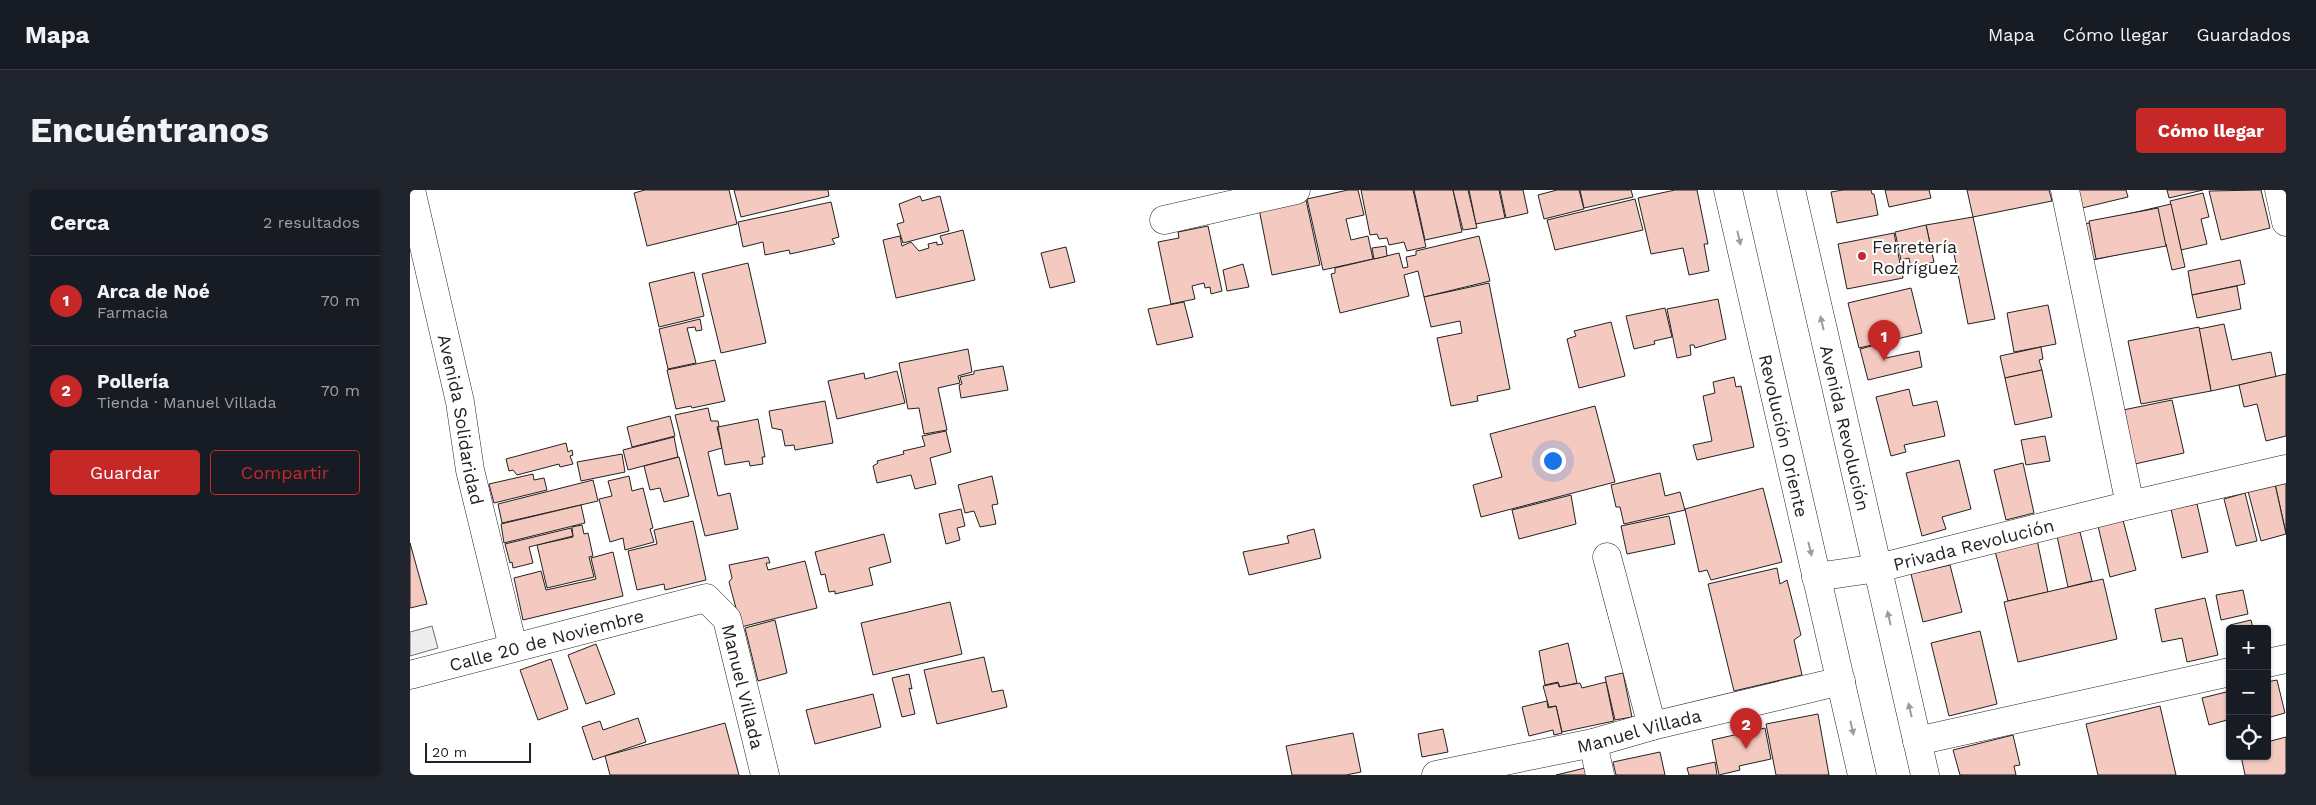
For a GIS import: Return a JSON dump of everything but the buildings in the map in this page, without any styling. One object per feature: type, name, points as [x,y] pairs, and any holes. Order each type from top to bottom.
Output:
[{"type":"street","name":"Avenida Solidaridad","points":[[411,190],[460,402],[470,470],[514,648]]},
{"type":"street","points":[[1164,220],[1296,190]]},
{"type":"street","name":"Revolución Oriente","points":[[1728,190],[1862,775]]},
{"type":"street","name":"Avenida Revolución","points":[[1792,190],[1925,775]]},
{"type":"street","points":[[2065,190],[2130,505]]},
{"type":"street","points":[[2279,190],[2286,222]]},
{"type":"street","name":"Privada Revolución","points":[[1816,577],[1878,568],[2130,505],[2286,469]]},
{"type":"street","points":[[1607,557],[1652,726]]},
{"type":"street","name":"Manuel Villada","points":[[684,602],[706,598],[727,619],[764,775]]},
{"type":"street","name":"Calle 20 de Noviembre","points":[[410,675],[684,602]]},
{"type":"street","points":[[2271,662],[2286,659]]},
{"type":"street","points":[[1917,741],[2226,673]]},
{"type":"street","name":"Manuel Villada","points":[[1436,775],[1499,768],[1652,726],[1841,681]]},
{"type":"street","points":[[1593,743],[1600,775]]},
{"type":"shaded area","points":[[432,626],[438,648],[410,656],[410,632]]},
{"type":"place","name":"Ferretería Rodríguez","points":[[1862,256]]},
{"type":"place","name":"Arca de Noé","points":[[1884,361]]},
{"type":"place","name":"Pollería","points":[[1746,749]]}]
